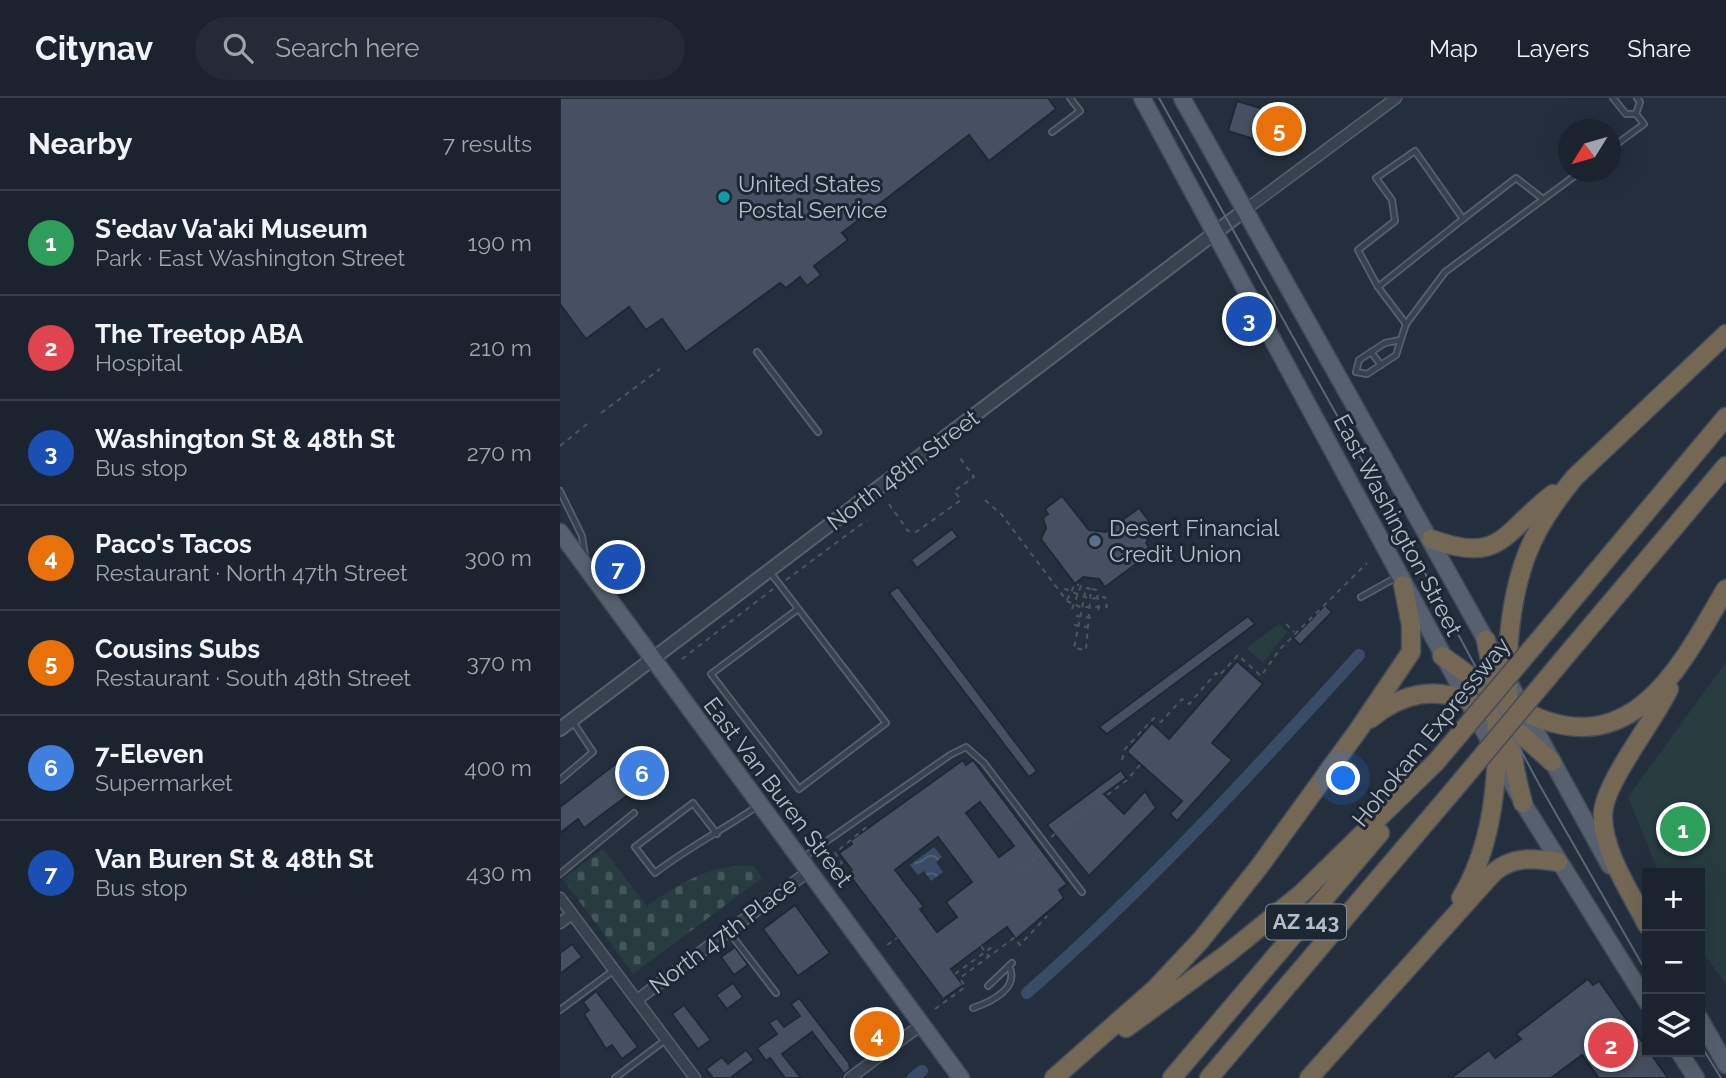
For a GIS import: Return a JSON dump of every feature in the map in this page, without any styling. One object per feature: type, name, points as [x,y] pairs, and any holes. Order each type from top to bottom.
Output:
[{"type":"highway","points":[[1431,539],[1461,549],[1478,550],[1493,546],[1575,477],[1726,334]]},
{"type":"highway","name":"Hohokam Expressway","points":[[1172,1078],[1335,888],[1436,762],[1726,417]]},
{"type":"highway","name":"AZ 143","points":[[1209,1078],[1726,466]]},
{"type":"highway","points":[[1446,922],[1465,892],[1482,851],[1491,817],[1494,752],[1507,704],[1513,618],[1525,558],[1547,514],[1575,477]]},
{"type":"highway","points":[[1056,1078],[1156,988],[1207,933],[1359,729],[1411,652],[1411,625],[1401,581]]},
{"type":"highway","points":[[1359,729],[1376,714],[1401,701],[1436,694],[1507,704],[1560,724],[1591,725],[1612,721],[1647,703],[1663,689],[1726,589]]},
{"type":"highway","points":[[1486,640],[1507,704],[1523,803]]},
{"type":"highway","points":[[1442,656],[1507,704],[1552,762]]},
{"type":"highway","points":[[1642,916],[1612,854],[1603,814],[1611,788],[1659,709],[1679,665]]},
{"type":"highway","points":[[1056,1078],[1275,915],[1350,848],[1436,762]]},
{"type":"highway","points":[[1309,1078],[1446,922],[1504,865],[1528,859],[1558,862]]},
{"type":"main road","name":"East Washington Street","points":[[1142,98],[1216,231],[1494,752],[1558,862],[1642,994]]},
{"type":"main road","name":"East Washington Street","points":[[1182,98],[1486,640]]},
{"type":"main road","name":"East Van Buren Street","points":[[560,531],[957,1073]]},
{"type":"main road","points":[[1552,762],[1642,917]]},
{"type":"main road","points":[[1705,1028],[1726,1065]]},
{"type":"main road","points":[[1681,1057],[1690,1076]]},
{"type":"street","points":[[1245,210],[1396,98]]},
{"type":"street","name":"North 48th Street","points":[[560,729],[1245,210]]},
{"type":"street","name":"North 47th Place","points":[[637,1000],[729,931],[805,865]]},
{"type":"street","points":[[560,898],[695,1078]]},
{"type":"street","points":[[560,923],[572,914]]},
{"type":"street","points":[[850,1078],[922,1025]]},
{"type":"lane","points":[[1052,132],[1080,111],[1070,98]]},
{"type":"lane","points":[[1613,98],[1626,114],[1636,114]]},
{"type":"lane","points":[[1636,114],[1640,102],[1637,98]]},
{"type":"lane","points":[[1621,141],[1644,124],[1636,114]]},
{"type":"lane","points":[[1406,324],[1378,286],[1358,250],[1395,220],[1392,200],[1376,178],[1415,151],[1463,219]]},
{"type":"lane","points":[[1378,286],[1516,178],[1543,199]]},
{"type":"lane","points":[[1342,381],[1356,372],[1367,374],[1395,355],[1406,324],[1446,272],[1566,182]]},
{"type":"lane","points":[[1356,372],[1359,360],[1385,343],[1400,340]]},
{"type":"lane","points":[[757,352],[818,432]]},
{"type":"lane","points":[[1371,352],[1381,365]]},
{"type":"lane","points":[[560,491],[582,536],[587,567]]},
{"type":"lane","points":[[769,571],[886,723],[799,789],[711,674],[798,609]]},
{"type":"lane","points":[[1361,597],[1401,581]]},
{"type":"lane","points":[[560,780],[593,752],[571,720]]},
{"type":"lane","points":[[805,865],[825,843],[950,755],[966,747],[984,763],[1082,892]]},
{"type":"lane","points":[[717,834],[693,803],[635,847],[655,873],[681,853],[717,834],[759,804]]},
{"type":"lane","points":[[560,874],[634,813]]},
{"type":"lane","points":[[729,931],[776,993]]},
{"type":"lane","points":[[973,1008],[993,1000],[1009,985],[1012,976],[1010,965],[988,986]]},
{"type":"lane","points":[[560,1010],[614,970]]},
{"type":"lane","points":[[615,1078],[666,1040]]},
{"type":"path","points":[[601,413],[660,369]]},
{"type":"path","points":[[560,446],[587,424]]},
{"type":"path","points":[[960,458],[974,477],[954,491],[961,500]]},
{"type":"path","points":[[889,504],[908,531],[916,532],[965,497]]},
{"type":"path","points":[[985,500],[1002,516],[1067,601],[1082,607],[1107,607],[1105,597],[1091,599],[1065,589],[1061,592]]},
{"type":"path","points":[[1122,760],[1125,749],[1154,718],[1161,722],[1182,699],[1189,704],[1216,673],[1219,676],[1238,655],[1261,676],[1295,633],[1367,563]]},
{"type":"path","points":[[1067,601],[1075,584],[1097,590],[1099,613]]},
{"type":"path","points":[[1072,609],[1081,586]]},
{"type":"path","points":[[1086,588],[1074,648],[1086,650],[1091,628],[1091,589]]},
{"type":"path","points":[[1076,616],[1094,618]]},
{"type":"path","points":[[1286,624],[1295,633]]},
{"type":"path","points":[[1074,625],[1091,628]]},
{"type":"path","points":[[1015,873],[1055,843],[1051,837],[1128,780],[1141,764]]},
{"type":"path","points":[[832,870],[842,863],[835,853],[869,825]]},
{"type":"path","points":[[934,1009],[965,987],[960,978],[1014,938],[1020,945],[1047,916]]},
{"type":"path","points":[[887,945],[897,938]]},
{"type":"path","points":[[981,946],[989,957]]},
{"type":"path","points":[[955,974],[992,947]]},
{"type":"green space","points":[[1279,624],[1287,632],[1263,663],[1246,648]]},
{"type":"green space","points":[[1726,662],[1726,984],[1705,956],[1705,868],[1657,868],[1628,797]]},
{"type":"green space","points":[[603,849],[647,906],[685,882],[710,871],[754,866],[762,878],[633,974],[563,879]]},
{"type":"water","points":[[934,847],[942,857],[936,862],[943,872],[931,881],[924,871],[918,875],[910,865]]},
{"type":"building","name":"United States Postal Service","points":[[560,98],[1048,98],[1056,109],[989,161],[969,135],[842,233],[848,240],[814,266],[821,275],[807,286],[800,277],[786,288],[780,283],[686,352],[662,319],[646,330],[629,307],[586,339],[560,304]]},
{"type":"building","points":[[1237,101],[1289,117],[1280,147],[1228,131]]},
{"type":"building","name":"Desert Financial Credit Union","points":[[1062,496],[1089,530],[1106,532],[1139,508],[1152,525],[1148,528],[1151,532],[1146,543],[1149,547],[1145,551],[1148,555],[1105,587],[1099,579],[1083,577],[1075,584],[1041,539],[1046,528],[1043,518],[1048,514],[1045,509]]},
{"type":"building","points":[[952,529],[958,537],[917,568],[911,560]]},
{"type":"building","points":[[898,587],[1037,771],[1029,777],[889,593]]},
{"type":"building","points":[[1325,605],[1332,612],[1300,645],[1293,638]]},
{"type":"building","points":[[1248,616],[1255,624],[1196,668],[1107,734],[1099,727]]},
{"type":"building","points":[[1237,661],[1263,684],[1212,743],[1232,760],[1177,821],[1170,814],[1182,801],[1128,753],[1128,750],[1152,723],[1169,739]]},
{"type":"building","points":[[640,752],[662,782],[644,794],[639,787],[584,828],[578,819],[560,833],[560,807],[618,762],[621,766]]},
{"type":"building","points":[[963,760],[966,765],[973,760],[1067,884],[1059,890],[1064,898],[1016,939],[1007,927],[951,969],[963,985],[943,999],[848,873],[852,870],[839,853],[852,844],[850,841]],"holes":[[[980,802],[1014,846],[999,857],[966,813]],[[938,837],[972,882],[946,902],[957,917],[937,932],[920,909],[924,907],[895,870]]]},
{"type":"building","points":[[1121,770],[1126,778],[1104,794],[1124,814],[1145,791],[1156,808],[1089,876],[1047,825]]},
{"type":"building","points":[[795,905],[830,953],[798,976],[763,929]]},
{"type":"building","points":[[572,944],[582,957],[560,974],[560,953]]},
{"type":"building","points":[[735,947],[748,965],[734,975],[721,957]]},
{"type":"building","points":[[1588,979],[1593,985],[1599,981],[1642,1041],[1642,1057],[1653,1057],[1668,1078],[1599,1078],[1582,1055],[1551,1078],[1451,1078],[1489,1050],[1495,1058],[1521,1039],[1516,1034]]},
{"type":"building","points":[[733,983],[743,997],[727,1009],[716,995]]},
{"type":"building","points":[[596,991],[638,1047],[622,1059],[612,1045],[606,1049],[584,1014],[589,1010],[583,1002]]},
{"type":"building","points":[[799,998],[849,1063],[850,1069],[844,1074],[812,1032],[782,1054],[801,1078],[785,1078],[770,1058],[766,1061],[757,1048],[777,1034],[769,1023],[777,1018],[784,1027],[800,1016],[791,1004]]},
{"type":"building","points":[[684,1005],[711,1040],[698,1049],[672,1014]]},
{"type":"building","points":[[891,1017],[897,1026],[872,1045],[866,1036]]},
{"type":"building","points":[[746,1050],[754,1060],[730,1078],[713,1078],[706,1069],[722,1057],[728,1064]]},
{"type":"waterway","points":[[1027,993],[1156,871],[1359,655]]},
{"type":"waterway","points":[[913,1078],[922,1071]]},
{"type":"tram line","points":[[1159,98],[1413,551],[1539,784],[1642,964]]},
{"type":"tram line","points":[[1705,1052],[1721,1078]]},
{"type":"place","name":"Cousins Subs","points":[[1279,129]]},
{"type":"place","name":"United States Postal Service","points":[[724,197]]},
{"type":"place","name":"Washington St & 48th St","points":[[1249,319]]},
{"type":"place","name":"Desert Financial Credit Union","points":[[1095,541]]},
{"type":"place","name":"Van Buren St & 48th St","points":[[618,567]]},
{"type":"place","name":"7-Eleven","points":[[642,773]]},
{"type":"place","name":"S'edav Va'aki Museum","points":[[1683,829]]},
{"type":"place","name":"Paco's Tacos","points":[[877,1034]]},
{"type":"place","name":"The Treetop ABA","points":[[1611,1045]]}]
